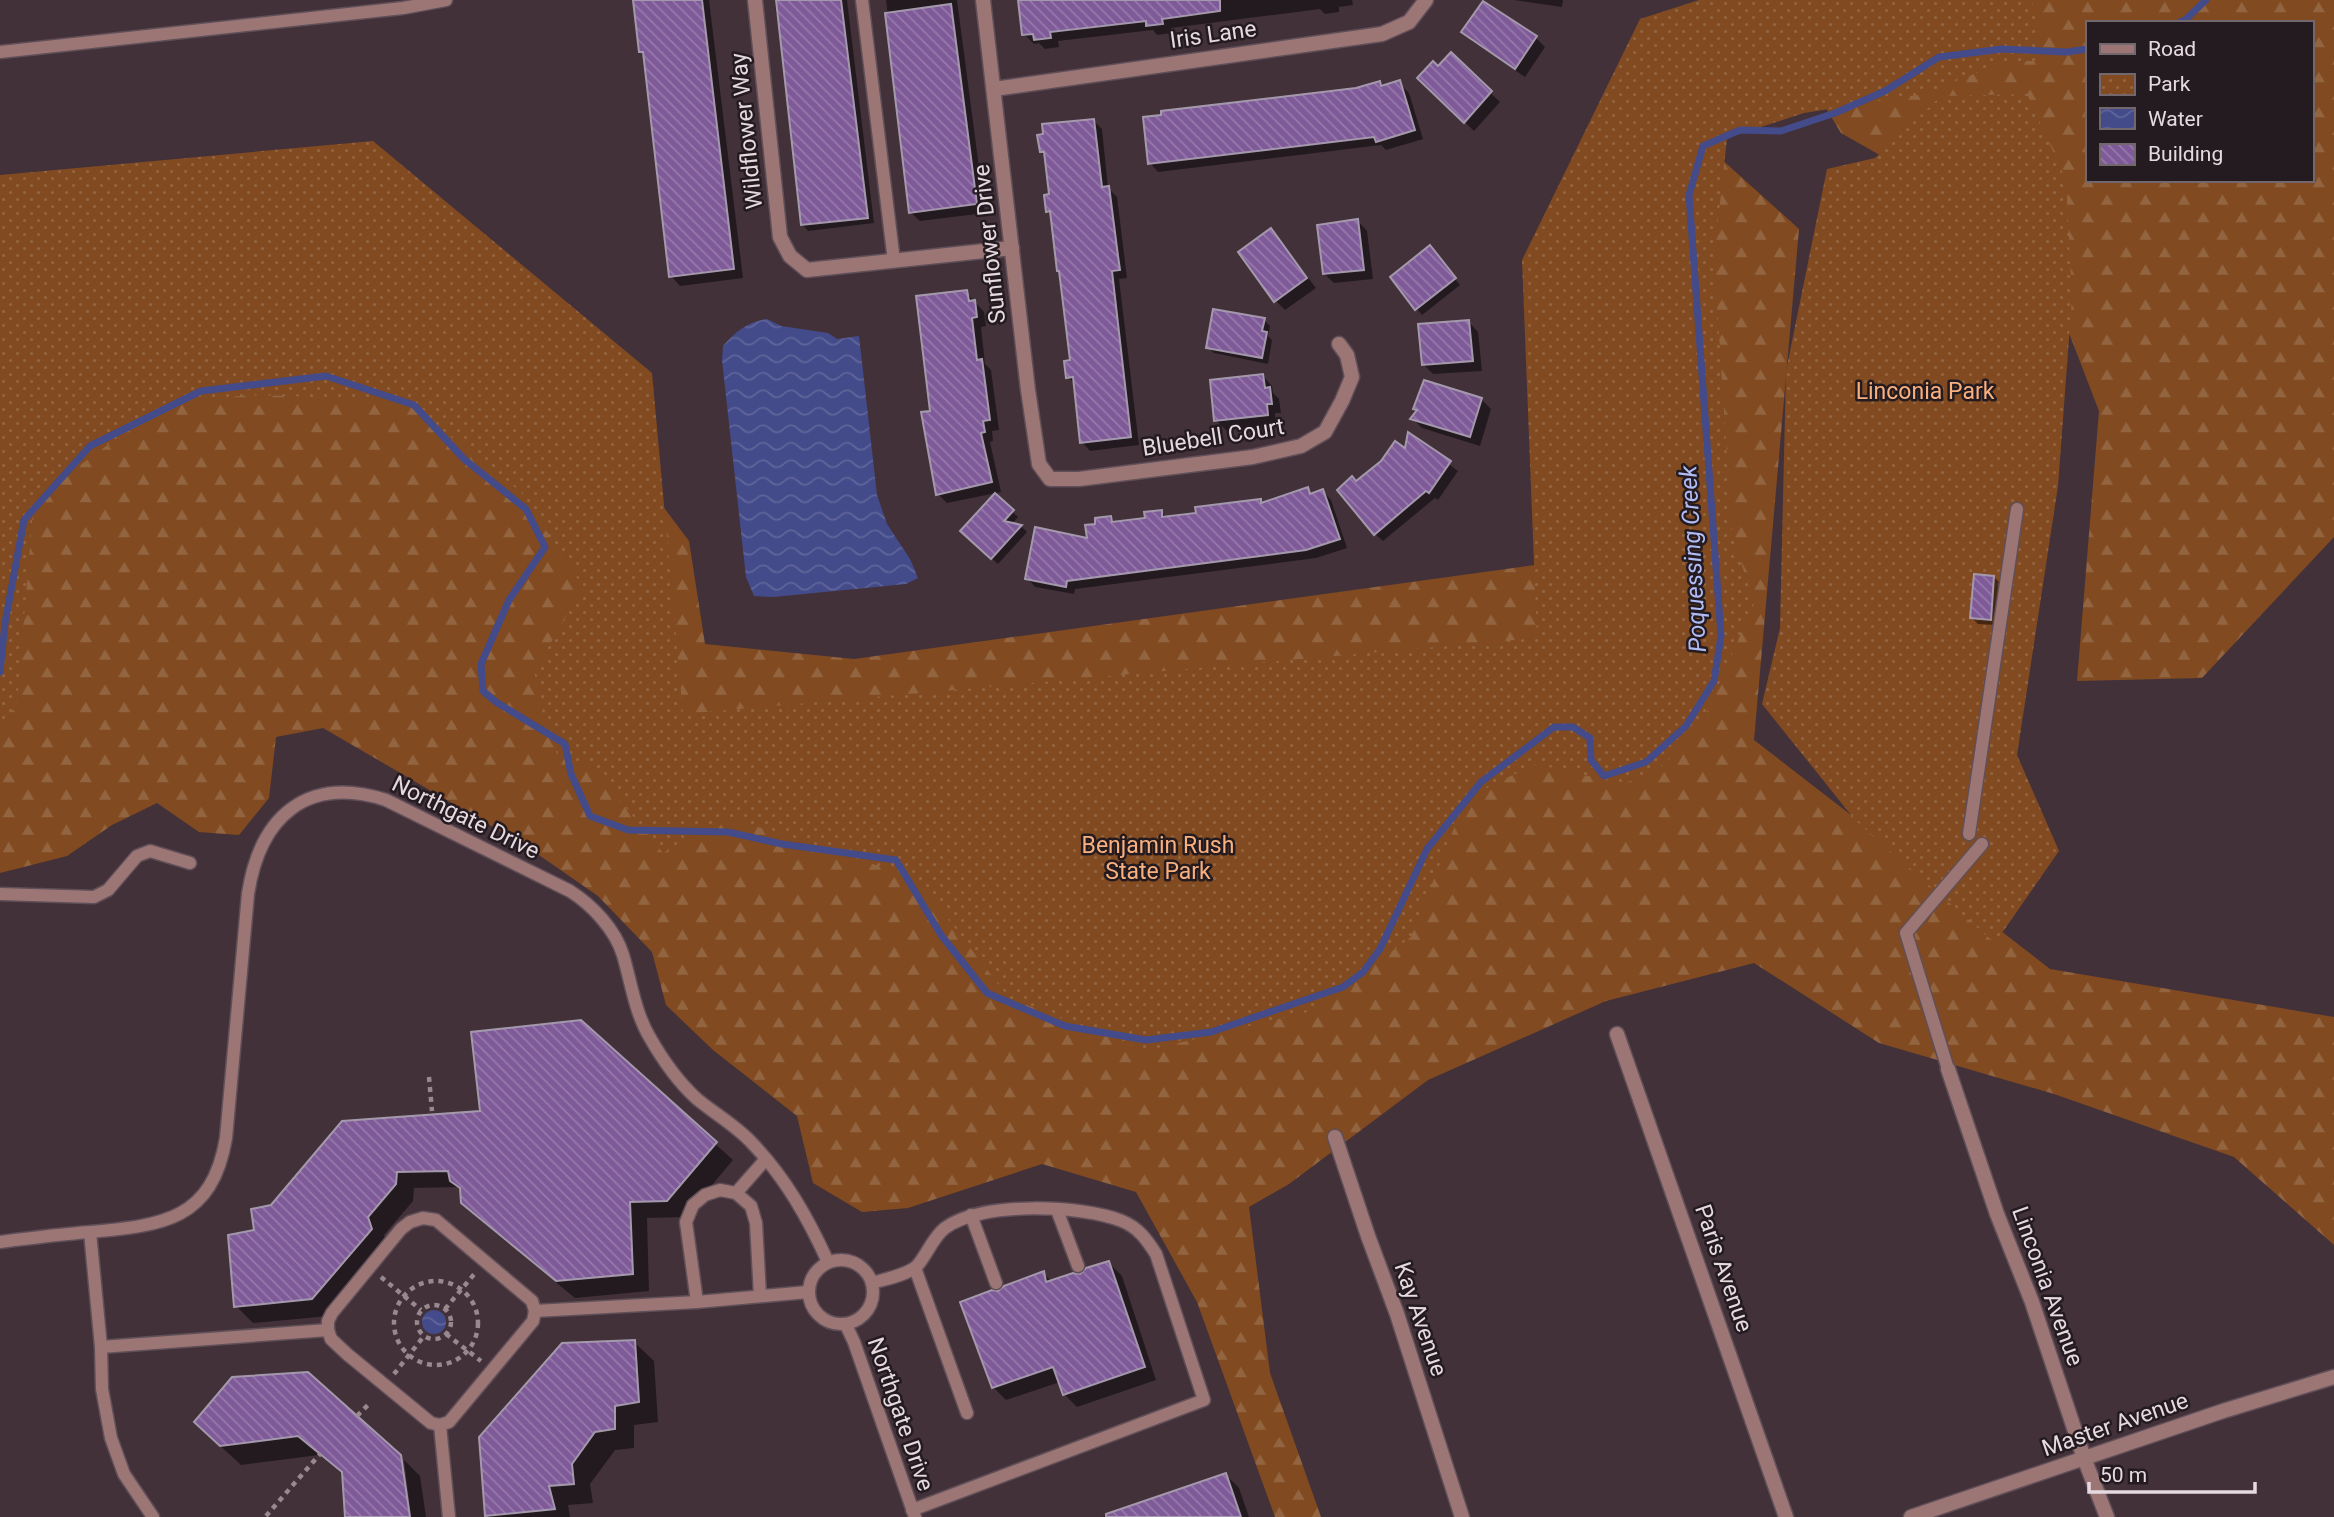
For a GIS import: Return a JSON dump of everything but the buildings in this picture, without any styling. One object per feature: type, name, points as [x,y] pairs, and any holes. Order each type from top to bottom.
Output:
[{"type":"street","name":"Wildflower Way","points":[[755,0],[780,237],[790,256],[807,270],[894,261]]},
{"type":"street","name":"Sunflower Drive","points":[[983,0],[1039,464],[1050,479]]},
{"type":"street","name":"Iris Lane","points":[[994,89],[1382,34],[1409,22],[1426,0]]},
{"type":"street","points":[[894,261],[1012,248]]},
{"type":"street","name":"Bluebell Court","points":[[1050,479],[1079,480],[1253,457],[1301,446],[1325,432],[1352,377],[1347,355],[1339,344]]},
{"type":"street","name":"Paris Avenue","points":[[1617,1034],[1786,1517]]},
{"type":"street","name":"Linconia Avenue","points":[[1948,1069],[1997,1214],[2032,1302],[2084,1458],[2107,1517]]},
{"type":"street","name":"Kay Avenue","points":[[1335,1137],[1397,1314],[1462,1517]]},
{"type":"street","name":"Master Avenue","points":[[1911,1517],[2334,1377]]},
{"type":"lane","points":[[0,52],[446,0]]},
{"type":"lane","points":[[862,0],[894,261]]},
{"type":"lane","points":[[1969,834],[2017,509]]},
{"type":"lane","name":"Northgate Drive","points":[[0,1242],[155,1224],[184,1212],[202,1197],[213,1182],[222,1159],[226,1138],[248,894],[255,858],[266,835],[293,807],[312,797],[341,792],[366,793],[386,800],[578,896],[594,910],[615,936],[647,1033],[667,1067],[698,1099],[730,1123],[765,1159],[798,1202],[828,1262]]},
{"type":"lane","points":[[1948,1069],[1906,933],[1982,844]]},
{"type":"lane","points":[[0,894],[94,897],[108,890],[137,856],[149,851],[190,863]]},
{"type":"lane","points":[[736,1193],[765,1159]]},
{"type":"lane","points":[[697,1302],[686,1222],[693,1205],[705,1195],[720,1190],[736,1193],[751,1206],[755,1223],[760,1295]]},
{"type":"lane","points":[[536,1311],[697,1302],[808,1292],[814,1274],[828,1262],[839,1260],[860,1266],[872,1283],[915,1268],[944,1228],[971,1215],[1007,1208],[1091,1214],[1123,1222],[1144,1235],[1156,1254],[1204,1400],[914,1513]]},
{"type":"lane","points":[[1057,1210],[1079,1266]]},
{"type":"lane","points":[[971,1215],[996,1283]]},
{"type":"lane","points":[[423,1218],[436,1220],[532,1301],[536,1311],[533,1321],[449,1422],[440,1425],[431,1423],[331,1339],[328,1321],[332,1313],[369,1267],[410,1222],[423,1218]]},
{"type":"lane","points":[[90,1232],[101,1347],[102,1389],[118,1460],[130,1484],[153,1517]]},
{"type":"lane","points":[[915,1268],[967,1413]]},
{"type":"lane","name":"Northgate Drive","points":[[808,1292],[810,1303],[824,1320],[846,1325],[865,1314],[871,1305],[872,1283]]},
{"type":"lane","name":"Northgate Drive","points":[[846,1325],[914,1513]]},
{"type":"lane","points":[[101,1347],[328,1330]]},
{"type":"lane","points":[[440,1425],[449,1517]]},
{"type":"path","points":[[429,1077],[432,1111]]},
{"type":"path","points":[[446,1309],[485,1261]]},
{"type":"path","points":[[369,1267],[421,1310]]},
{"type":"path","points":[[438,1281],[450,1283],[461,1290],[471,1300],[478,1325],[475,1339],[467,1350],[457,1359],[445,1364],[419,1362],[408,1355],[395,1333],[394,1320],[397,1307],[404,1296],[414,1287],[438,1281]]},
{"type":"path","points":[[436,1304],[446,1309],[451,1318],[450,1329],[446,1334],[433,1339],[424,1336],[416,1321],[421,1310],[436,1304]]},
{"type":"path","points":[[446,1334],[492,1370]]},
{"type":"path","points":[[384,1385],[424,1336]]},
{"type":"path","points":[[357,1416],[370,1403]]},
{"type":"path","points":[[266,1516],[320,1454]]},
{"type":"green space","name":"Benjamin Rush State Park","points":[[1699,0],[2032,0],[2043,61],[2006,61],[1924,94],[1804,113],[1727,138],[1714,258],[1732,533],[1754,604],[1704,718],[1664,765],[1624,784],[1535,764],[1466,798],[1411,937],[1312,1011],[1145,1051],[1009,998],[916,878],[727,817],[663,853],[592,766],[557,755],[534,672],[583,587],[521,492],[405,401],[261,395],[169,400],[34,499],[17,702],[0,735],[0,175],[373,141],[652,373],[683,714],[1537,638],[1522,260],[1640,19]]},
{"type":"green space","points":[[1771,0],[2334,0],[2334,537],[2202,678],[2077,681],[2099,411],[2031,234],[1936,187],[1841,133],[1766,9]]},
{"type":"green space","points":[[1647,92],[1799,229],[1754,740],[2050,969],[2334,1017],[2334,1245],[2234,1157],[2054,1094],[1879,1043],[1754,963],[1606,1001],[1428,1080],[1289,1184],[1249,1207],[1270,1373],[1321,1517],[1275,1517],[1197,1302],[1136,1192],[1042,1164],[908,1208],[862,1212],[813,1183],[797,1116],[713,1050],[666,1005],[652,952],[598,896],[526,846],[323,728],[276,737],[269,798],[239,835],[199,832],[157,803],[112,825],[67,856],[0,873],[0,362],[589,408],[689,541],[705,644],[854,659],[1564,561]]},
{"type":"green space","name":"Linconia Park","points":[[2027,94],[2066,180],[2072,298],[2058,486],[2017,755],[2059,851],[1995,943],[1855,820],[1762,704],[1780,628],[1786,371],[1827,169],[1875,158],[1941,96]]},
{"type":"water","points":[[767,319],[781,326],[828,333],[837,339],[859,336],[877,495],[887,524],[910,559],[918,578],[906,584],[773,597],[754,596],[746,577],[722,360],[723,346],[732,336],[748,325]]},
{"type":"water","points":[[434,1310],[443,1313],[446,1322],[443,1331],[434,1334],[425,1331],[422,1322],[425,1313]]},
{"type":"waterway","name":"Poquessing Creek","points":[[2183,21],[2206,0]]},
{"type":"waterway","name":"Poquessing Creek","points":[[0,672],[5,623],[24,520],[90,446],[201,391],[326,376],[414,405],[464,459],[526,509],[545,547],[509,600],[481,664],[483,691],[496,702],[565,744],[571,774],[590,816],[628,830],[728,832],[782,844],[896,860],[941,935],[987,993],[1065,1026],[1146,1040],[1211,1032],[1343,987],[1363,972],[1380,949],[1427,849],[1481,782],[1554,727],[1573,727],[1590,738],[1591,760],[1604,776],[1646,762],[1686,726],[1714,681],[1721,636],[1689,195],[1703,146],[1740,130],[1781,131],[1835,113],[1885,91],[1939,57],[2002,49],[2067,52],[2086,49]]}]
